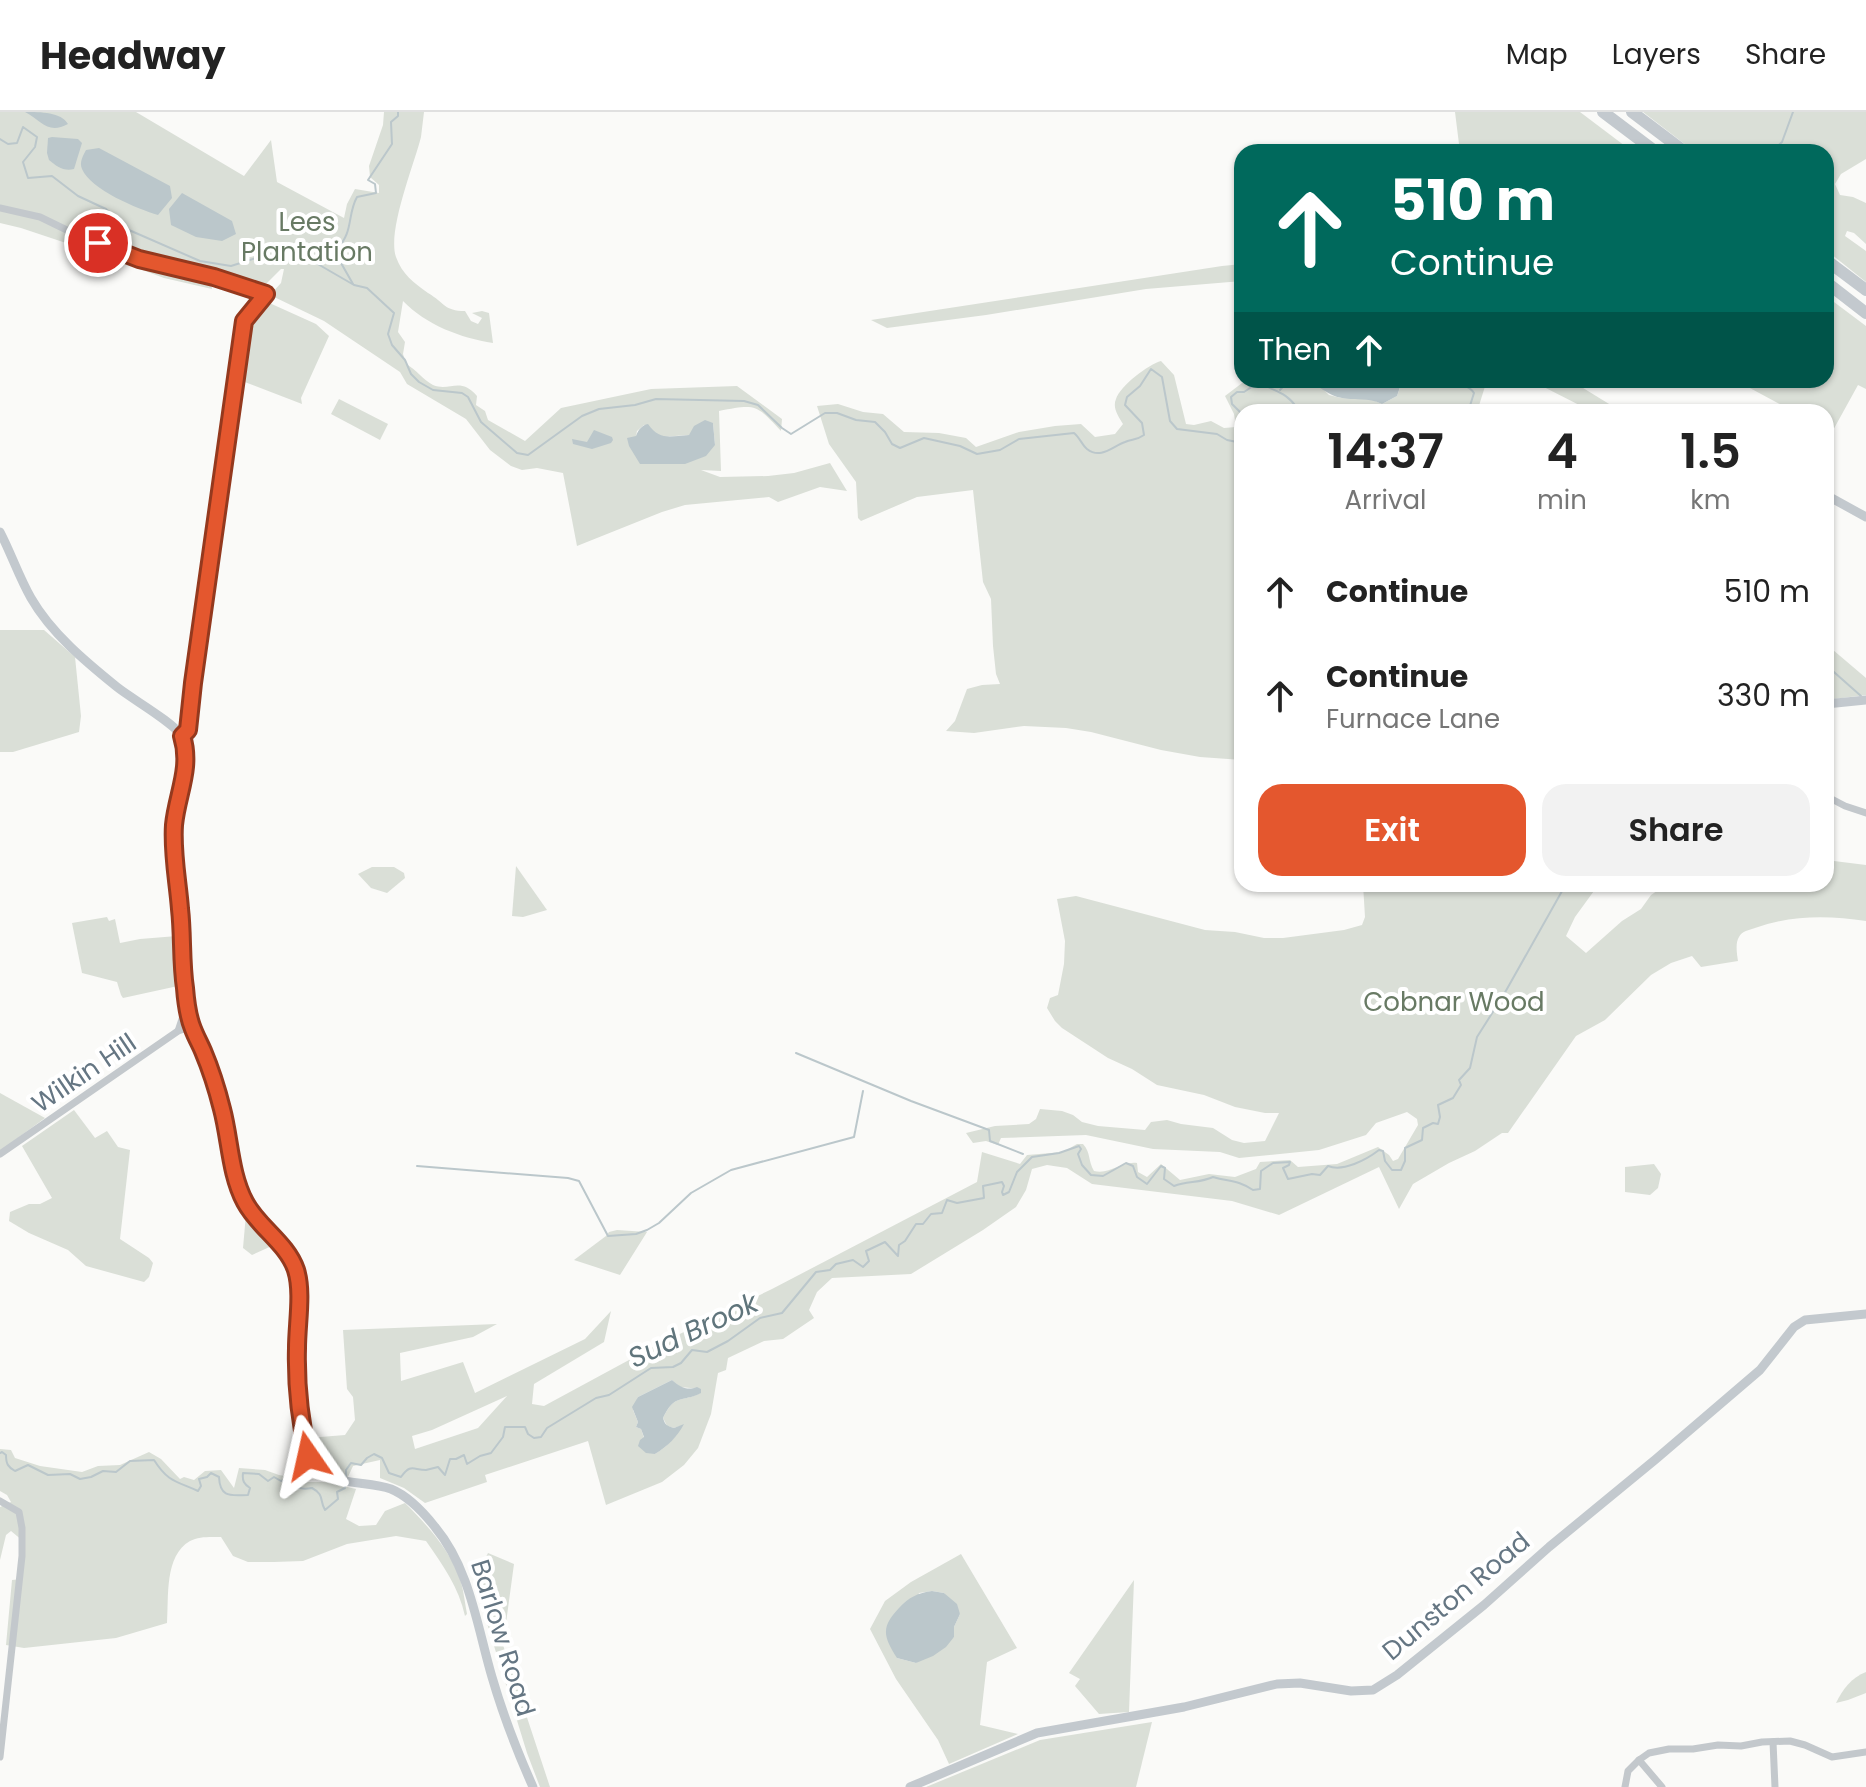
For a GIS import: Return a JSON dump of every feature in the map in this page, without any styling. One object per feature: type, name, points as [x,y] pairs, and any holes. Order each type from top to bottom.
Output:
[{"type":"highway","points":[[1603,112],[1645,144]]},
{"type":"highway","points":[[1632,112],[1674,144]]},
{"type":"highway","points":[[1834,266],[1866,290]]},
{"type":"highway","points":[[1834,288],[1866,313]]},
{"type":"main road","points":[[1834,499],[1866,517]]},
{"type":"main road","points":[[0,532],[28,594],[52,628],[118,688],[182,736],[187,760],[174,838],[184,986],[192,1027]]},
{"type":"main road","points":[[1834,703],[1861,700]]},
{"type":"main road","name":"Barlow Road","points":[[192,1027],[214,1080],[244,1201],[256,1220],[286,1252],[296,1270],[300,1401],[308,1456],[319,1471],[344,1482],[392,1490],[408,1500],[433,1524],[456,1558],[508,1731],[533,1787]]},
{"type":"main road","name":"Dunston Road","points":[[910,1787],[1037,1733],[1184,1707],[1277,1684],[1300,1683],[1351,1691],[1373,1690],[1397,1675],[1484,1605],[1760,1370],[1794,1327],[1805,1320],[1866,1314]]},
{"type":"street","points":[[0,208],[40,217],[139,259],[214,277],[266,294],[244,321],[188,730],[182,736]]},
{"type":"street","points":[[1834,800],[1866,813]]},
{"type":"street","points":[[178,1031],[188,1004]]},
{"type":"street","name":"Wilkin Hill","points":[[0,1154],[178,1031],[192,1027]]},
{"type":"street","points":[[0,1501],[19,1512],[22,1528],[22,1556],[0,1757]]},
{"type":"street","points":[[1625,1787],[1628,1771],[1639,1760],[1649,1753],[1669,1749],[1790,1741],[1832,1757],[1866,1752]]},
{"type":"street","points":[[1773,1742],[1775,1787]]},
{"type":"street","points":[[1639,1760],[1662,1787]]},
{"type":"green space","name":"Lees Plantation","points":[[0,112],[136,112],[244,176],[271,140],[277,182],[344,218],[355,189],[379,193],[379,185],[370,177],[369,166],[383,125],[384,112],[424,112],[421,137],[398,215],[394,246],[396,257],[409,278],[449,308],[465,311],[471,321],[478,324],[482,318],[472,313],[489,313],[493,343],[445,329],[422,317],[403,301],[398,332],[405,342],[403,354],[406,364],[433,385],[460,386],[471,390],[477,396],[476,405],[485,411],[488,420],[525,441],[561,408],[651,389],[737,386],[782,419],[781,431],[754,408],[719,411],[721,471],[701,470],[720,477],[768,476],[830,463],[847,491],[820,487],[778,502],[769,497],[685,505],[577,546],[563,473],[537,468],[522,470],[511,466],[490,450],[466,419],[407,384],[400,372],[324,321],[270,295],[281,283],[284,269],[263,287],[210,269],[212,289],[164,278],[0,223]],"holes":[[[713,423],[715,445],[636,436],[644,425],[661,437],[689,435]]]},
{"type":"green space","points":[[1455,112],[1580,112],[1622,144],[1459,144]]},
{"type":"green space","points":[[1643,112],[1866,112],[1866,159],[1841,174],[1835,184],[1840,195],[1866,203],[1866,244],[1854,233],[1847,231],[1845,236],[1866,251],[1866,282],[1834,256],[1834,144],[1685,144]]},
{"type":"green space","points":[[1234,265],[1234,282],[1146,289],[887,328],[871,320]]},
{"type":"green space","points":[[265,301],[316,324],[329,336],[301,398],[302,404],[242,381],[251,321]]},
{"type":"green space","points":[[1834,302],[1866,326],[1866,389],[1858,385],[1834,428],[1834,404],[1780,404],[1750,388],[1834,388]]},
{"type":"green space","points":[[1161,361],[1174,375],[1186,424],[1211,421],[1224,428],[1234,427],[1234,759],[1161,750],[1066,728],[1024,726],[974,733],[946,731],[955,721],[967,689],[1000,684],[993,646],[991,599],[983,582],[973,490],[917,497],[861,521],[858,518],[856,482],[829,444],[817,406],[838,404],[883,414],[904,432],[966,438],[976,447],[1019,432],[1055,426],[1081,424],[1095,437],[1115,434],[1123,424],[1116,412],[1116,399],[1123,388],[1149,366]]},
{"type":"green space","points":[[1236,388],[1322,388],[1329,395],[1341,398],[1371,399],[1382,404],[1234,404],[1234,414],[1225,396]]},
{"type":"green space","points":[[1400,388],[1484,388],[1480,404],[1382,404],[1397,396]]},
{"type":"green space","points":[[1546,388],[1583,388],[1609,404],[1577,404]]},
{"type":"green space","points":[[339,399],[388,424],[380,440],[331,414]]},
{"type":"green space","points":[[0,630],[44,630],[75,657],[81,716],[79,732],[13,752],[0,752]]},
{"type":"green space","points":[[1834,651],[1866,678],[1866,695],[1834,699]]},
{"type":"green space","name":"Cobnar Wood","points":[[1834,861],[1866,865],[1866,921],[1810,917],[1769,924],[1740,935],[1738,961],[1701,967],[1692,956],[1671,963],[1651,975],[1605,1020],[1576,1036],[1508,1133],[1502,1133],[1413,1184],[1399,1209],[1379,1167],[1279,1215],[1232,1201],[1092,1184],[1067,1168],[1047,1165],[1032,1169],[1026,1190],[1016,1207],[983,1230],[911,1274],[832,1278],[817,1292],[809,1310],[814,1318],[783,1339],[764,1341],[728,1358],[726,1370],[718,1373],[711,1414],[698,1448],[684,1465],[662,1482],[606,1505],[588,1441],[485,1475],[487,1482],[425,1503],[404,1488],[380,1478],[380,1460],[353,1466],[347,1479],[340,1476],[324,1462],[308,1438],[345,1435],[355,1420],[353,1397],[347,1389],[343,1330],[497,1324],[473,1337],[400,1353],[401,1381],[463,1362],[475,1393],[585,1339],[611,1311],[604,1342],[534,1384],[532,1404],[544,1406],[977,1182],[982,1152],[1020,1164],[1027,1155],[1063,1152],[1083,1144],[1094,1171],[1137,1163],[1138,1172],[1147,1177],[1161,1164],[1180,1180],[1209,1174],[1235,1177],[1256,1169],[1260,1162],[1290,1160],[1298,1167],[1337,1164],[1378,1147],[1393,1161],[1398,1159],[1418,1125],[1417,1119],[1407,1112],[1376,1123],[1366,1135],[1319,1150],[1239,1158],[1220,1152],[1153,1149],[1086,1135],[1001,1138],[998,1145],[986,1141],[973,1143],[966,1133],[995,1126],[1029,1124],[1036,1119],[1040,1109],[1062,1111],[1082,1122],[1098,1126],[1145,1130],[1151,1122],[1167,1120],[1213,1128],[1232,1140],[1244,1143],[1265,1141],[1279,1113],[1235,1107],[1204,1095],[1157,1085],[1062,1028],[1047,1008],[1050,998],[1058,995],[1064,964],[1065,941],[1057,899],[1076,896],[1205,930],[1283,938],[1362,925],[1365,917],[1363,892],[1593,892],[1566,936],[1586,953],[1622,921],[1641,909],[1655,892],[1834,892]],"holes":[[[672,1380],[680,1387],[701,1389],[700,1393],[675,1402],[667,1410],[663,1418],[667,1426],[680,1426],[670,1442],[655,1454],[641,1429],[636,1427],[638,1422],[633,1410],[638,1397]],[[507,1396],[478,1428],[415,1449],[412,1436]]]},
{"type":"green space","points":[[516,866],[547,910],[523,917],[512,916]]},
{"type":"green space","points":[[372,867],[394,867],[404,873],[405,878],[387,893],[371,888],[358,874]]},
{"type":"green space","points":[[107,917],[109,921],[115,919],[120,943],[177,936],[178,986],[123,998],[117,982],[82,973],[72,923]]},
{"type":"green space","points":[[0,1093],[45,1118],[0,1151]]},
{"type":"green space","points":[[74,1110],[95,1138],[107,1131],[118,1147],[130,1150],[120,1239],[153,1263],[144,1282],[86,1266],[68,1250],[9,1221],[10,1212],[52,1198],[22,1146]]},
{"type":"green space","points":[[1654,1164],[1661,1174],[1658,1188],[1650,1195],[1625,1192],[1625,1167]]},
{"type":"green space","points":[[246,1214],[274,1245],[252,1255],[243,1248]]},
{"type":"green space","points":[[609,1232],[647,1232],[620,1275],[574,1260]]},
{"type":"green space","points":[[0,1449],[11,1450],[15,1458],[40,1466],[82,1472],[98,1466],[120,1465],[149,1452],[161,1459],[180,1479],[194,1480],[205,1471],[221,1470],[234,1488],[239,1468],[265,1470],[303,1482],[325,1482],[356,1489],[346,1519],[359,1526],[376,1525],[385,1511],[405,1503],[445,1549],[461,1582],[467,1614],[465,1616],[450,1577],[426,1541],[396,1536],[347,1544],[303,1561],[248,1562],[233,1556],[221,1537],[205,1537],[190,1541],[176,1556],[170,1578],[167,1623],[116,1638],[24,1648],[6,1645],[12,1580],[22,1579],[23,1541],[11,1531],[6,1535],[0,1560],[0,1507],[11,1502],[0,1491]]},
{"type":"green space","points":[[488,1553],[514,1564],[503,1645],[550,1787],[540,1787],[527,1753],[474,1581]]},
{"type":"green space","points":[[961,1554],[1017,1648],[987,1662],[980,1725],[1018,1734],[949,1764],[938,1740],[896,1679],[870,1629],[885,1601],[911,1582]],"holes":[[[919,1593],[944,1593],[960,1614],[954,1627],[954,1637],[916,1663],[897,1658]]]},
{"type":"green space","points":[[1134,1580],[1129,1712],[1099,1714],[1075,1686],[1080,1679],[1069,1673]]},
{"type":"green space","points":[[1866,1672],[1866,1693],[1836,1703],[1848,1684]]},
{"type":"green space","points":[[1152,1722],[1136,1787],[926,1787],[1040,1740]]},
{"type":"shaded area","points":[[25,112],[56,115],[68,124],[55,128],[45,126]]},
{"type":"shaded area","points":[[48,138],[78,139],[82,143],[74,169],[64,169],[49,160]]},
{"type":"shaded area","points":[[99,148],[170,186],[172,198],[158,215],[116,198],[87,177],[81,161],[86,150]]},
{"type":"shaded area","points":[[182,193],[232,221],[236,234],[222,241],[196,237],[171,225],[169,209]]},
{"type":"shaded area","points":[[1320,388],[1400,388],[1397,396],[1382,404],[1328,393]]},
{"type":"shaded area","points":[[705,420],[713,423],[715,445],[706,456],[685,464],[640,464],[629,446],[627,438],[636,436],[640,428],[648,424],[661,435],[676,436],[689,435],[694,426]]},
{"type":"shaded area","points":[[594,430],[613,440],[592,449],[573,444],[572,439],[587,442]]},
{"type":"shaded area","points":[[672,1380],[684,1388],[697,1387],[701,1393],[671,1405],[663,1418],[666,1424],[674,1428],[684,1424],[664,1448],[655,1454],[646,1453],[638,1446],[644,1437],[641,1429],[636,1427],[638,1422],[632,1407],[638,1397]]},
{"type":"shaded area","points":[[932,1591],[944,1593],[957,1604],[960,1614],[954,1627],[954,1637],[933,1656],[916,1663],[897,1658],[887,1638],[889,1621],[910,1598]]},
{"type":"waterway","points":[[353,284],[337,249],[346,236],[357,197],[376,193],[375,184],[368,180],[392,144],[391,122],[398,112]]},
{"type":"waterway","points":[[1780,144],[1793,112]]},
{"type":"waterway","points":[[0,139],[8,144],[17,143],[23,127],[37,137],[35,147],[23,162],[28,178],[52,176],[78,196],[106,209],[129,230],[200,261],[231,266],[259,257],[316,263],[354,285],[367,288],[394,313],[388,334],[411,374],[433,390],[462,393],[468,397],[481,422],[517,453],[528,455],[582,416],[599,409],[656,399],[744,401],[758,405],[791,434],[825,413],[837,413],[856,420],[875,422],[892,444],[900,448],[924,438],[960,446],[977,454],[1000,450],[1019,439],[1074,433],[1087,449],[1102,453],[1144,435],[1142,423],[1125,405],[1127,397],[1140,386],[1151,369],[1162,377],[1170,421],[1177,429],[1217,434],[1234,441]]},
{"type":"waterway","points":[[1234,406],[1231,397],[1250,388]]},
{"type":"waterway","points":[[1271,388],[1294,404]]},
{"type":"waterway","points":[[1469,388],[1474,393],[1471,404]]},
{"type":"waterway","points":[[1834,672],[1861,696]]},
{"type":"waterway","name":"Sud Brook","points":[[346,1477],[351,1463],[361,1465],[374,1454],[382,1458],[389,1473],[401,1477],[410,1469],[438,1467],[445,1475],[450,1459],[464,1455],[467,1464],[491,1453],[503,1437],[505,1427],[525,1427],[534,1438],[541,1437],[547,1428],[651,1368],[673,1367],[692,1350],[707,1352],[760,1318],[782,1313],[816,1272],[830,1270],[836,1264],[853,1260],[863,1267],[869,1261],[866,1251],[885,1242],[898,1256],[899,1245],[916,1224],[923,1224],[931,1214],[942,1213],[947,1200],[957,1203],[984,1198],[983,1186],[1002,1182],[1003,1195],[1009,1192],[1017,1172],[1032,1157],[1079,1146],[1082,1165],[1091,1175],[1103,1176],[1126,1163],[1133,1166],[1137,1177],[1147,1184],[1161,1166],[1165,1168],[1164,1179],[1174,1186],[1213,1177],[1253,1190],[1260,1189],[1261,1171],[1273,1163],[1290,1162],[1283,1168],[1288,1179],[1320,1175],[1328,1166],[1347,1166],[1379,1150],[1383,1151],[1385,1161],[1392,1170],[1401,1170],[1405,1148],[1422,1140],[1423,1128],[1438,1124],[1438,1105],[1453,1098],[1461,1085],[1459,1080],[1470,1068],[1477,1037],[1562,892]]},
{"type":"waterway","points":[[796,1053],[989,1130],[990,1141],[1023,1154]]},
{"type":"waterway","points":[[417,1166],[579,1181],[608,1236],[636,1234],[659,1223],[691,1193],[731,1170],[854,1137],[863,1091]]},
{"type":"waterway","name":"Sud Brook","points":[[0,1453],[6,1455],[8,1465],[15,1471],[28,1465],[48,1475],[70,1474],[80,1479],[103,1471],[116,1472],[130,1461],[154,1460],[168,1477],[198,1491],[201,1486],[199,1479],[211,1473],[219,1477],[224,1492],[232,1495],[248,1495],[250,1488],[244,1482],[243,1473],[259,1474],[268,1481],[274,1477],[281,1481],[288,1479],[298,1488],[316,1491],[325,1510],[338,1499],[337,1492],[345,1488],[345,1483]]},
{"type":"route","points":[[98,243],[139,259],[214,277],[266,294],[244,321],[188,730],[182,736],[187,760],[174,825],[175,865],[184,986],[192,1027],[214,1080],[235,1173],[249,1209],[286,1252],[296,1270],[300,1401],[308,1456]]}]
